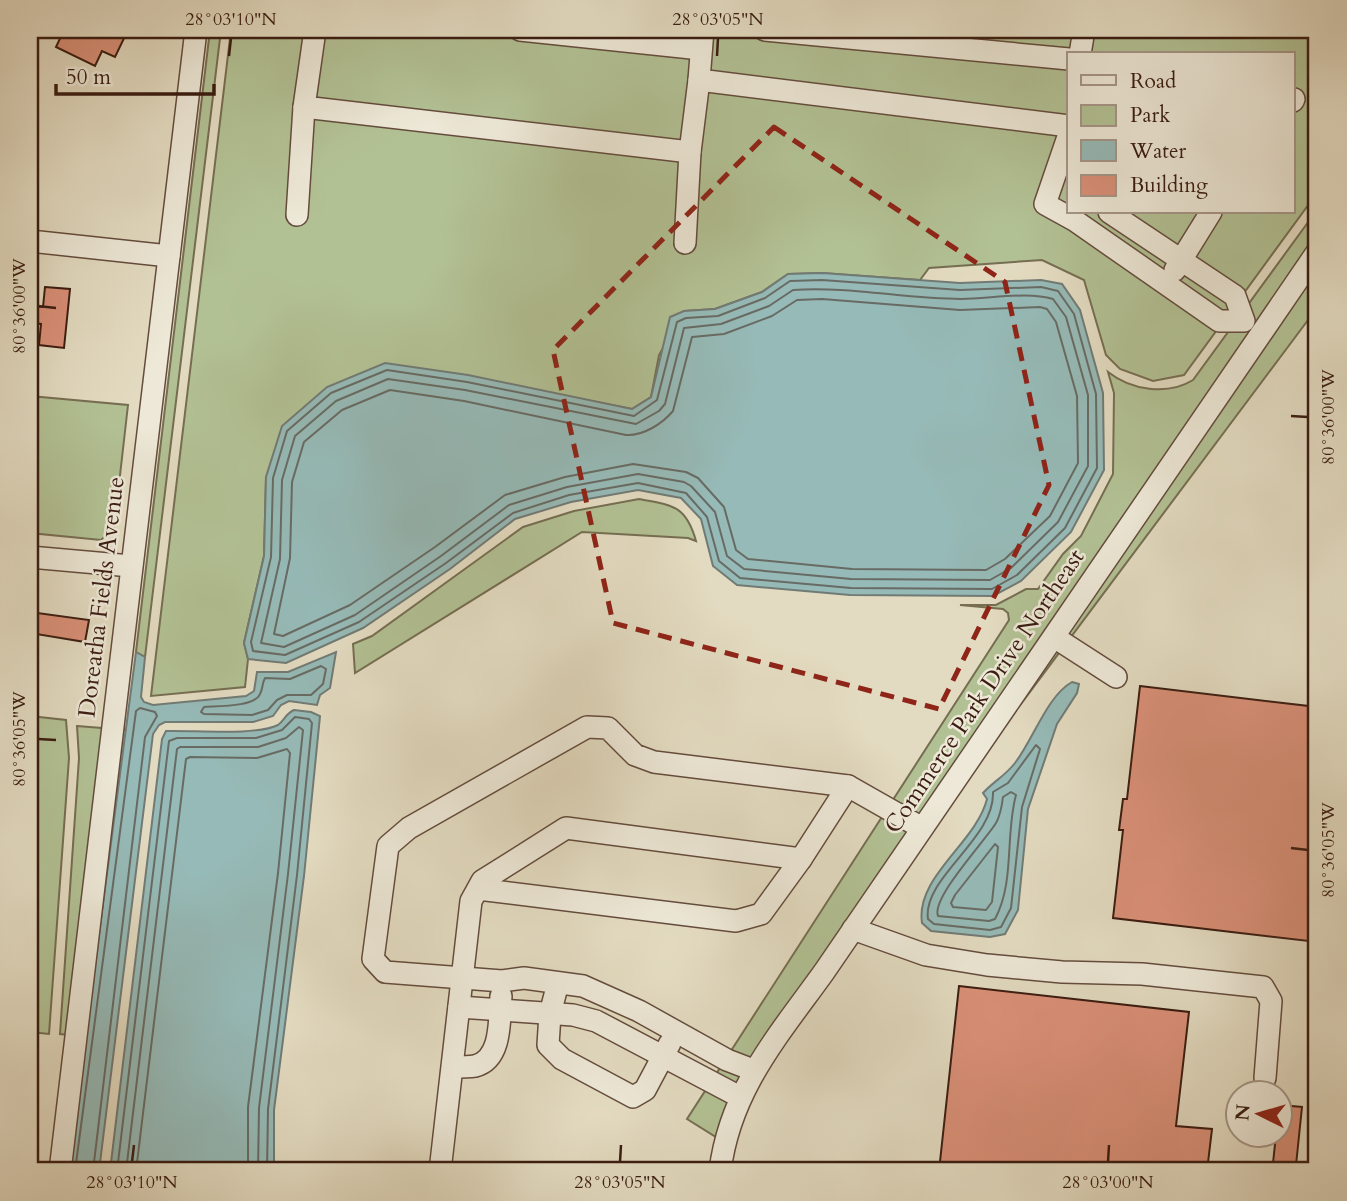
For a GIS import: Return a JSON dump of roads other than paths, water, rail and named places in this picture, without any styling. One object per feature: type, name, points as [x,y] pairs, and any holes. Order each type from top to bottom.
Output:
[{"type":"street","name":"Doreatha Fields Avenue","points":[[60,1171],[196,30]]},
{"type":"street","points":[[297,215],[303,107],[315,30]]},
{"type":"street","points":[[520,30],[702,40],[690,152],[685,243]]},
{"type":"street","points":[[765,30],[1067,59]]},
{"type":"street","points":[[1080,52],[1084,30]]},
{"type":"street","points":[[699,80],[1067,126]]},
{"type":"street","points":[[303,107],[690,152]]},
{"type":"street","points":[[1067,147],[1062,179],[1045,204],[1067,212]]},
{"type":"street","points":[[1112,214],[1235,296],[1244,321]]},
{"type":"street","points":[[1166,284],[1209,214]]},
{"type":"street","points":[[1077,216],[1130,259],[1219,321],[1244,321],[1263,331]]},
{"type":"street","points":[[1130,259],[1144,237]]},
{"type":"street","points":[[30,241],[169,256]]},
{"type":"street","name":"Commerce Park Drive Northeast","points":[[720,1171],[723,1148],[740,1097],[753,1070],[853,929],[1317,252]]},
{"type":"street","points":[[30,557],[131,566]]},
{"type":"street","points":[[1054,636],[1116,677]]},
{"type":"street","points":[[753,1070],[727,1060],[639,1011],[583,986],[524,978],[502,981],[385,972],[373,959],[388,846],[409,828],[587,727],[608,728],[635,755],[654,762],[848,786],[922,828]]},
{"type":"street","points":[[478,889],[736,920],[761,914],[801,859],[848,786]]},
{"type":"street","points":[[440,1171],[471,901],[482,881],[566,828],[801,859]]},
{"type":"street","points":[[853,929],[926,955],[987,965],[1062,972],[1142,974],[1263,987],[1271,1001],[1265,1078]]},
{"type":"street","points":[[453,1067],[478,1066],[493,1053],[498,1035],[502,981]]},
{"type":"street","points":[[558,983],[550,1014],[548,1045],[562,1059],[633,1097],[645,1090],[676,1032]]},
{"type":"street","points":[[459,1007],[573,1015],[596,1021],[740,1097]]},
{"type":"water","points":[[822,273],[960,283],[1041,280],[1062,284],[1080,310],[1103,393],[1104,470],[1071,532],[1021,581],[993,596],[850,595],[737,585],[713,566],[701,519],[681,498],[638,490],[571,502],[515,519],[450,569],[363,628],[286,663],[248,659],[244,643],[264,556],[266,477],[282,426],[327,387],[385,363],[468,375],[632,409],[651,397],[670,317],[684,311],[715,309],[762,292],[788,274]]},
{"type":"water","points":[[136,652],[145,657],[141,697],[144,702],[153,705],[246,696],[254,691],[257,672],[288,672],[336,652],[330,688],[320,695],[317,705],[289,701],[281,705],[273,716],[253,722],[165,722],[159,725],[153,734],[99,1171],[68,1171]]},
{"type":"water","points":[[1072,682],[1079,684],[1077,693],[1057,724],[1028,809],[1018,910],[1005,934],[990,937],[931,931],[922,923],[922,906],[928,890],[981,815],[987,799],[983,793],[1015,763],[1055,697]]},
{"type":"water","points":[[294,710],[320,716],[304,876],[274,1110],[273,1171],[110,1171],[162,739],[166,731],[240,731],[268,728],[278,725]]}]
